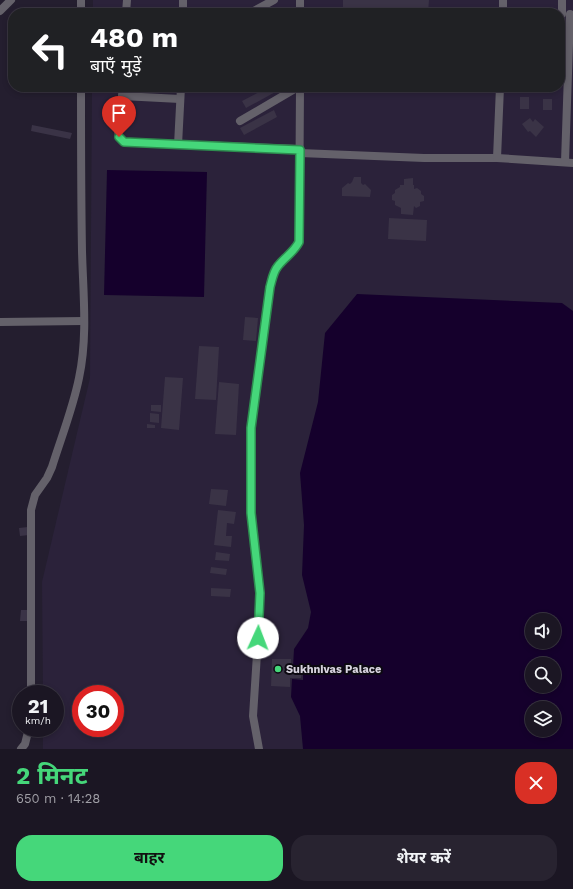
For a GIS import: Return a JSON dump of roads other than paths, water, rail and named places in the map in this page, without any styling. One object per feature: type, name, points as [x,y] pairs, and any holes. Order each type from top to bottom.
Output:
[{"type":"street","points":[[0,11],[11,0]]},
{"type":"street","points":[[259,8],[274,0]]},
{"type":"street","points":[[122,92],[118,131],[121,140],[124,142],[424,158],[497,158],[569,163],[566,14]]},
{"type":"street","points":[[31,685],[31,510],[35,495],[47,478],[52,467],[73,402],[82,359],[84,322],[81,204],[81,92]]},
{"type":"street","points":[[178,144],[181,92]]},
{"type":"street","points":[[240,121],[290,92]]},
{"type":"street","points":[[259,749],[253,716],[258,654],[260,593],[251,513],[251,428],[270,287],[273,275],[277,266],[295,250],[299,242],[299,92]]},
{"type":"street","points":[[497,158],[500,92]]},
{"type":"street","points":[[122,96],[180,99]]},
{"type":"street","points":[[0,322],[84,322]]},
{"type":"street","points":[[21,749],[25,744],[27,737]]},
{"type":"place","name":"Sukhnivas Palace","points":[[278,669]]}]
